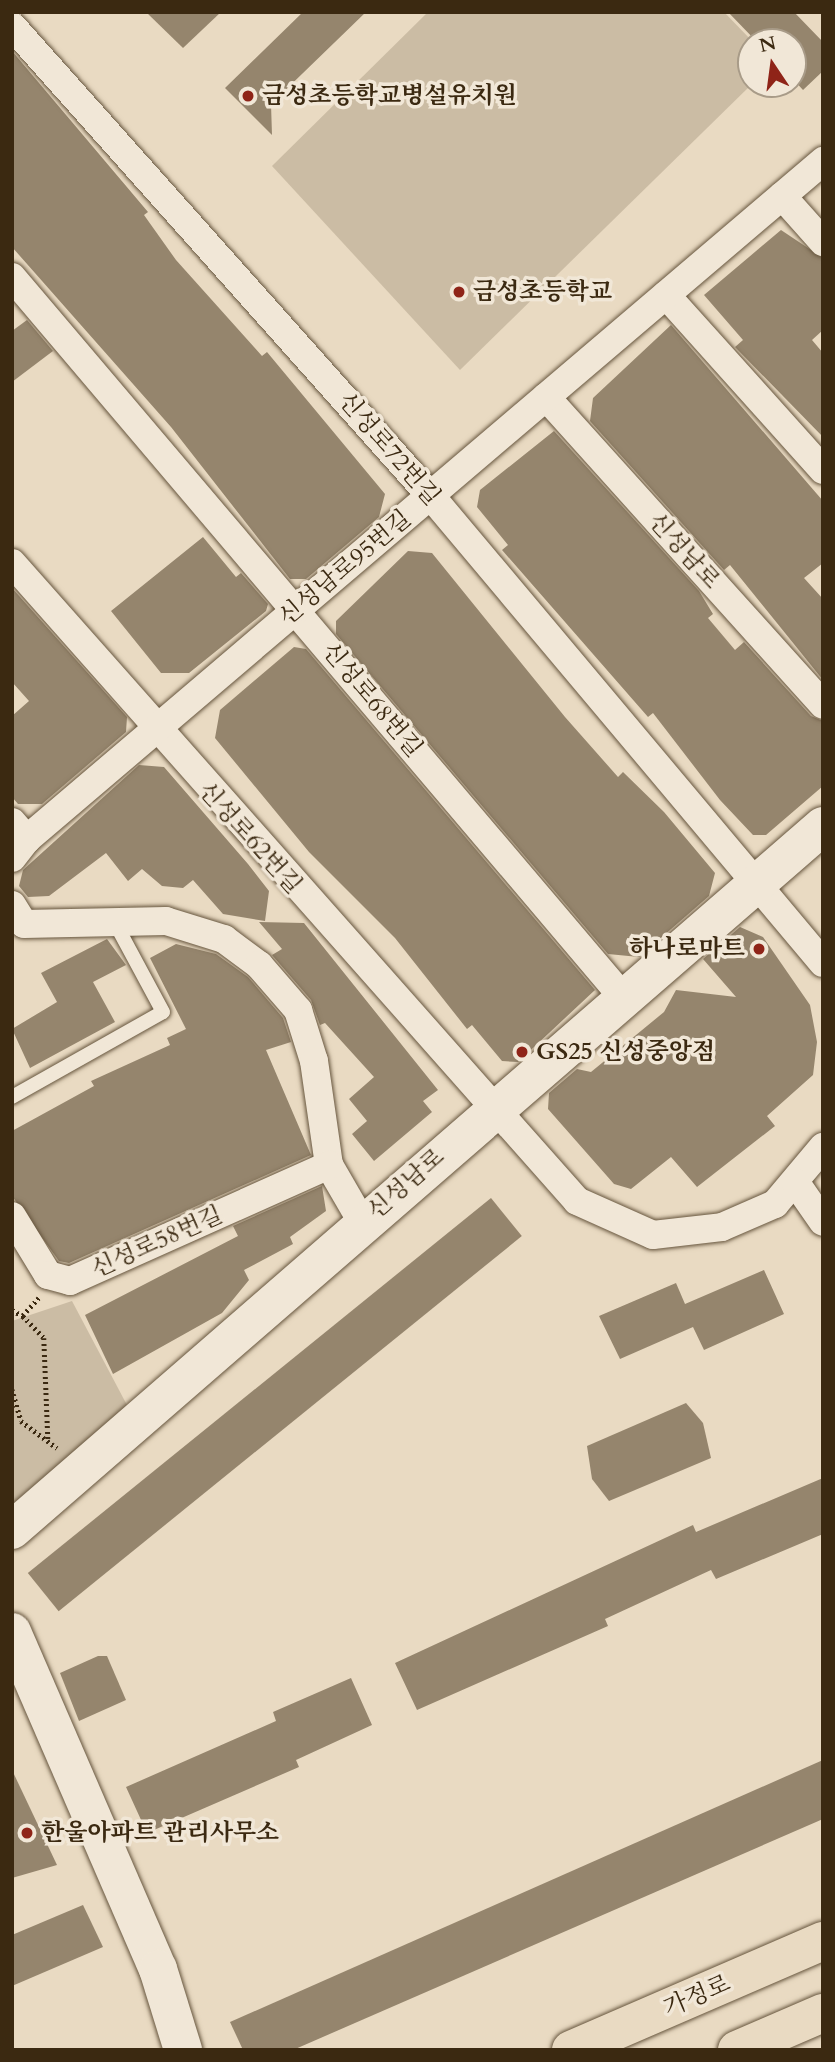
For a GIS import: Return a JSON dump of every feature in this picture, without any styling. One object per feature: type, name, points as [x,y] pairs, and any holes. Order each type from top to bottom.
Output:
[{"type":"main road","name":"가정로","points":[[571,2050],[823,1941]]},
{"type":"main road","points":[[737,2050],[823,2012]]},
{"type":"street","name":"신성로72번길","points":[[12,26],[430,495],[758,879]]},
{"type":"street","name":"신성남로95번길","points":[[17,840],[155,730],[823,162]]},
{"type":"street","points":[[782,196],[823,242]]},
{"type":"street","name":"신성로68번길","points":[[16,288],[296,610],[622,996]]},
{"type":"street","points":[[666,295],[823,470]]},
{"type":"street","name":"신성남로","points":[[546,397],[823,705]]},
{"type":"street","name":"신성로62번길","points":[[12,564],[155,730],[492,1108]]},
{"type":"street","points":[[823,826],[758,879],[823,963]]},
{"type":"street","name":"신성남로","points":[[12,1530],[492,1108],[758,879]]},
{"type":"street","points":[[16,920],[112,918],[166,921],[224,939],[259,965],[298,1010],[314,1061],[329,1165],[362,1222]]},
{"type":"street","points":[[492,1108],[578,1201],[653,1235],[722,1227],[775,1204],[796,1183],[823,1147]]},
{"type":"street","name":"신성로58번길","points":[[12,1216],[48,1276],[70,1281],[329,1165]]},
{"type":"street","points":[[796,1183],[823,1222]]},
{"type":"street","points":[[12,1632],[158,1969],[183,2050]]},
{"type":"lane","points":[[12,1097],[163,1012],[112,918]]},
{"type":"path","points":[[23,1317],[57,1278]]},
{"type":"path","points":[[12,1310],[44,1338],[48,1440]]},
{"type":"path","points":[[12,1389],[21,1421],[48,1440],[80,1471]]},
{"type":"shaded area","points":[[428,12],[724,12],[739,28],[737,28],[738,98],[460,370],[272,166]]},
{"type":"shaded area","points":[[72,1301],[128,1407],[12,1504],[12,1321]]},
{"type":"building","points":[[146,12],[221,12],[183,48]]},
{"type":"building","points":[[303,12],[366,12],[271,104],[272,135],[225,88]]},
{"type":"building","points":[[728,12],[794,12],[823,42],[823,71],[807,86],[807,28],[743,28]]},
{"type":"building","points":[[12,51],[148,212],[144,215],[176,260],[262,356],[267,352],[385,494],[379,517],[306,579],[290,579],[171,427],[12,247]]},
{"type":"building","points":[[781,230],[823,258],[823,330],[812,340],[823,353],[823,437],[735,347],[743,340],[704,295]]},
{"type":"building","points":[[27,320],[53,351],[12,382],[12,331]]},
{"type":"building","points":[[671,325],[823,501],[823,563],[804,578],[823,599],[823,680],[730,565],[724,570],[590,421],[593,398]]},
{"type":"building","points":[[554,431],[699,591],[713,614],[708,618],[735,650],[744,642],[811,716],[823,721],[823,786],[766,835],[753,835],[720,800],[653,713],[648,717],[502,550],[508,545],[477,507],[480,490]]},
{"type":"building","points":[[203,537],[236,577],[241,573],[268,604],[266,611],[189,673],[161,673],[111,611]]},
{"type":"building","points":[[408,551],[432,553],[565,717],[618,777],[623,772],[664,812],[715,873],[709,896],[639,957],[608,954],[336,634],[336,621]]},
{"type":"building","points":[[12,588],[127,717],[126,732],[42,804],[18,804],[12,797],[12,716],[29,701],[12,682]]},
{"type":"building","points":[[294,647],[306,649],[595,990],[518,1062],[502,1061],[472,1025],[467,1029],[395,938],[309,852],[215,738],[220,710]]},
{"type":"building","points":[[139,765],[164,767],[248,864],[269,891],[265,921],[223,914],[193,880],[183,888],[162,886],[142,869],[128,881],[106,853],[49,896],[28,897],[19,886],[23,870]]},
{"type":"building","points":[[259,922],[304,923],[438,1090],[423,1101],[432,1112],[374,1161],[352,1134],[367,1121],[349,1099],[374,1077],[325,1023],[320,1025],[311,1000],[272,955],[282,949]]},
{"type":"building","points":[[740,927],[763,937],[810,1005],[817,1042],[813,1075],[767,1116],[775,1126],[697,1187],[671,1157],[631,1189],[614,1184],[548,1109],[549,1093],[577,1069],[591,1072],[664,1012],[676,990],[736,997],[703,959]]},
{"type":"building","points":[[107,939],[126,965],[93,982],[115,1022],[30,1068],[12,1029],[57,1002],[41,973]]},
{"type":"building","points":[[176,944],[216,954],[248,977],[283,1018],[291,1042],[266,1050],[311,1155],[69,1263],[59,1261],[12,1196],[12,1131],[94,1086],[91,1081],[170,1045],[167,1038],[186,1029],[150,958]]},
{"type":"building","points":[[322,1186],[326,1211],[290,1237],[293,1244],[244,1270],[249,1280],[222,1313],[113,1374],[85,1315],[238,1236],[233,1226]]},
{"type":"building","points":[[491,1198],[522,1236],[59,1611],[28,1573]]},
{"type":"building","points":[[764,1270],[784,1314],[704,1350],[693,1327],[620,1359],[599,1316],[676,1283],[685,1304]]},
{"type":"building","points":[[686,1403],[703,1423],[711,1458],[609,1501],[592,1479],[587,1446]]},
{"type":"building","points":[[823,1478],[823,1534],[716,1579],[711,1570],[605,1619],[608,1626],[417,1710],[395,1663],[693,1525],[696,1532]]},
{"type":"building","points":[[98,1656],[107,1656],[126,1700],[79,1721],[60,1673]]},
{"type":"building","points":[[351,1678],[372,1725],[296,1760],[299,1767],[147,1833],[126,1787],[276,1721],[273,1712]]},
{"type":"building","points":[[823,1760],[823,1819],[293,2050],[243,2050],[230,2022]]},
{"type":"building","name":"한울아파트 관리사무소","points":[[12,1770],[57,1865],[12,1878]]},
{"type":"building","points":[[83,1905],[103,1947],[12,1986],[12,1935]]},
{"type":"place","name":"금성초등학교병설유치원","points":[[248,96]]},
{"type":"place","name":"금성초등학교","points":[[459,292]]},
{"type":"place","name":"하나로마트","points":[[759,949]]},
{"type":"place","name":"GS25 신성중앙점","points":[[522,1052]]},
{"type":"place","name":"한울아파트 관리사무소","points":[[27,1833]]}]
